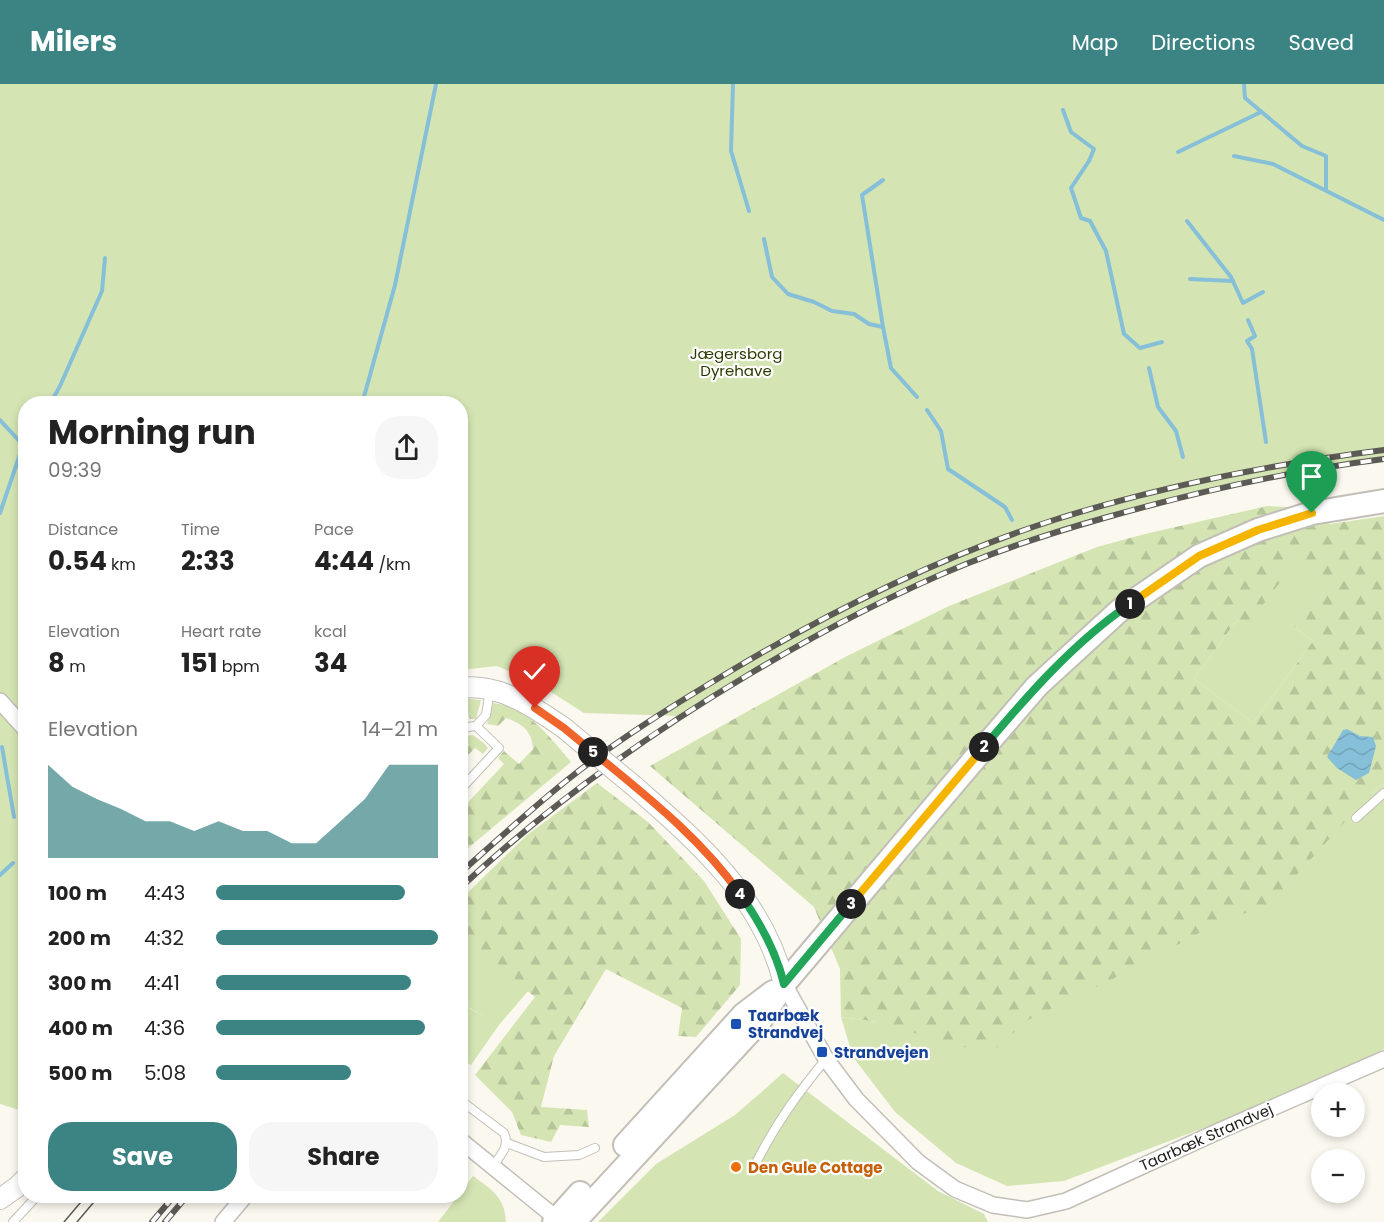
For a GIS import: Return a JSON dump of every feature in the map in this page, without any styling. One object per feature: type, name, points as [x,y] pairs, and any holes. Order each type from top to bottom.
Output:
[{"type":"main road","points":[[561,1221],[760,1021],[784,984],[1037,686],[1119,611],[1199,556],[1258,530],[1312,513],[1384,501]]},
{"type":"street","points":[[468,689],[490,690],[516,698],[535,708],[564,728],[695,840],[727,874],[763,930],[778,958],[784,984]]},
{"type":"street","points":[[0,700],[18,721]]},
{"type":"street","name":"Taarbæk Strandvej","points":[[784,984],[826,1059],[856,1099],[918,1162],[955,1189],[1023,1216],[1066,1201],[1384,1059]]},
{"type":"street","points":[[468,1146],[561,1221]]},
{"type":"street","points":[[0,1199],[18,1186]]},
{"type":"street","points":[[223,1222],[239,1203]]},
{"type":"lane","points":[[468,727],[476,726],[486,715],[490,690]]},
{"type":"lane","points":[[468,781],[499,748],[476,726]]},
{"type":"lane","points":[[1356,818],[1384,793]]},
{"type":"lane","points":[[757,1161],[775,1126],[797,1094],[826,1059]]},
{"type":"lane","points":[[468,1106],[504,1133],[507,1143],[494,1165]]},
{"type":"lane","points":[[507,1143],[544,1157],[579,1155],[596,1148]]},
{"type":"lane","points":[[14,1222],[31,1203]]},
{"type":"green space","name":"Jægersborg Dyrehave","points":[[0,84],[1384,84],[1384,459],[1329,466],[1164,501],[1057,531],[968,563],[882,600],[679,716],[584,713],[537,683],[497,666],[468,669],[468,396],[18,396],[18,1110],[0,1104]]},
{"type":"green space","points":[[1267,506],[1287,507],[1330,524],[1384,516],[1384,784],[1370,794],[1371,835],[1018,1146],[876,1022],[841,1017],[840,969],[814,907],[650,766],[847,656],[949,606],[1097,547]],"holes":[[[1237,620],[1247,627],[1292,625],[1313,641],[1253,723],[1194,679]]]},
{"type":"green space","points":[[1293,565],[1321,585],[1292,625],[1313,641],[1253,723],[1194,679],[1237,620],[1247,626]]},
{"type":"green space","points":[[468,699],[481,700],[476,719],[470,719]]},
{"type":"green space","points":[[493,703],[517,710],[537,724],[571,762],[468,848],[468,802],[504,764],[498,758],[504,751],[519,764],[533,749],[531,737],[526,729],[517,723],[506,718],[498,726],[487,724]]},
{"type":"green space","points":[[473,735],[484,743],[488,748],[483,754],[475,748],[468,755],[468,736]]},
{"type":"green space","points":[[597,783],[648,822],[704,881],[741,939],[740,985],[696,1037],[678,1036],[682,1008],[606,969],[554,1056],[541,1107],[587,1110],[589,1127],[560,1125],[551,1142],[521,1135],[512,1112],[475,1075],[535,997],[468,944],[468,892],[527,835]]},
{"type":"green space","points":[[1384,784],[1384,1049],[1259,1107],[1064,1181],[1007,1186],[956,1163],[895,1112],[853,1057],[841,1017],[876,1022],[989,1054],[1028,1020],[1135,968],[1208,928],[1271,903],[1370,794]]},
{"type":"green space","points":[[468,942],[529,990],[499,1025],[471,1065],[468,1064],[468,1008],[485,1017],[468,1007]]},
{"type":"green space","points":[[783,1073],[938,1191],[984,1214],[988,1222],[598,1222],[656,1164],[735,1115]]},
{"type":"green space","points":[[473,1176],[492,1190],[503,1206],[506,1222],[438,1222],[453,1203],[468,1203],[468,1183]]},
{"type":"water","points":[[1347,729],[1360,736],[1373,737],[1376,746],[1369,773],[1356,780],[1337,768],[1327,757],[1343,730]]},
{"type":"waterway","points":[[364,396],[395,285],[436,84]]},
{"type":"waterway","points":[[733,84],[731,151],[749,211]]},
{"type":"waterway","points":[[1244,84],[1245,98],[1302,146],[1326,156],[1326,190]]},
{"type":"waterway","points":[[1063,110],[1071,132],[1094,149],[1071,188],[1081,218],[1090,221],[1106,251],[1124,334],[1140,348],[1162,342]]},
{"type":"waterway","points":[[1178,152],[1261,112]]},
{"type":"waterway","points":[[1234,156],[1273,164],[1384,220]]},
{"type":"waterway","points":[[883,180],[862,195],[883,327]]},
{"type":"waterway","points":[[1187,221],[1231,277],[1243,303],[1263,292]]},
{"type":"waterway","points":[[764,239],[772,277],[788,294],[814,302],[832,311],[854,314],[869,324],[883,327],[891,368],[917,397]]},
{"type":"waterway","points":[[54,396],[102,291],[105,258]]},
{"type":"waterway","points":[[1190,279],[1233,281]]},
{"type":"waterway","points":[[1248,320],[1255,336],[1247,341],[1252,349],[1266,442]]},
{"type":"waterway","points":[[1149,368],[1158,407],[1176,431],[1183,457]]},
{"type":"waterway","points":[[927,410],[941,431],[948,469],[1005,507],[1012,520]]},
{"type":"waterway","points":[[0,420],[18,440]]},
{"type":"waterway","points":[[0,513],[18,460]]},
{"type":"waterway","points":[[2,747],[14,817]]},
{"type":"waterway","points":[[0,875],[13,863]]},
{"type":"tram line","points":[[64,1222],[80,1203]]},
{"type":"tram line","points":[[77,1222],[93,1203]]},
{"type":"railway","points":[[468,866],[553,792],[627,736],[691,695],[811,625],[930,567],[1012,534],[1135,497],[1301,462],[1384,450]]},
{"type":"railway","points":[[468,881],[563,800],[672,723],[801,644],[910,589],[966,564],[1017,545],[1139,508],[1278,476],[1384,459]]},
{"type":"railway","points":[[152,1222],[168,1203]]},
{"type":"railway","points":[[165,1222],[181,1203]]},
{"type":"place","name":"Taarbæk Strandvej","points":[[736,1024]]},
{"type":"place","name":"Strandvejen","points":[[822,1052]]},
{"type":"place","name":"Den Gule Cottage","points":[[736,1167]]},
{"type":"route","points":[[535,708],[564,728],[634,786],[695,840],[727,874],[778,958],[784,984],[999,729],[1037,686],[1070,654],[1119,611],[1199,556],[1258,530],[1312,513]]}]
